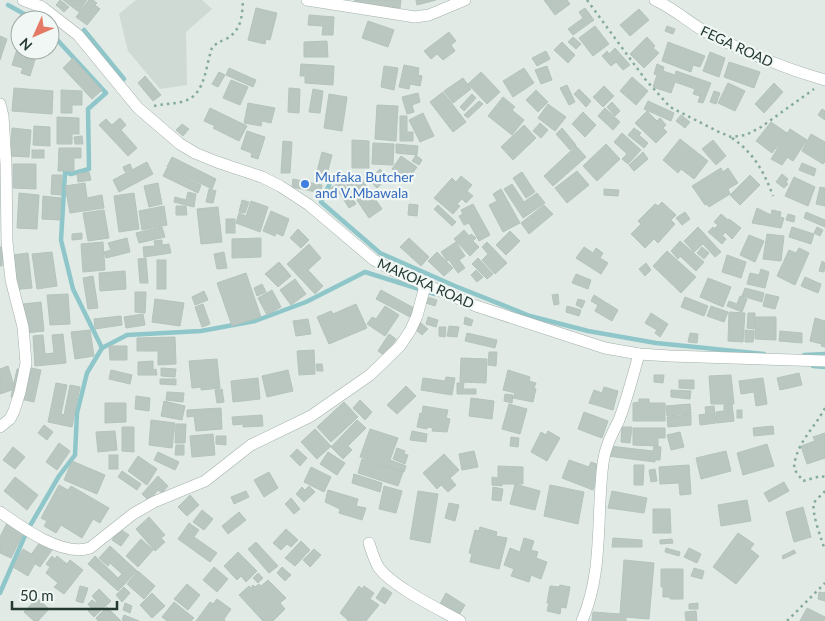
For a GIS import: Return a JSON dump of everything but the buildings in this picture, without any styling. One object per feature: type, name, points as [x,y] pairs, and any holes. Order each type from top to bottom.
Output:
[{"type":"street","name":"MAKOKA ROAD","points":[[23,0],[42,7],[78,35],[138,108],[180,144],[216,162],[262,177],[280,186],[309,205],[374,260],[423,284],[476,306],[605,348],[639,354],[825,361]]},
{"type":"street","points":[[306,0],[415,17],[429,15],[465,0]]},
{"type":"street","name":"FEGA ROAD","points":[[655,0],[665,4],[694,25],[712,35],[779,66],[822,82]]},
{"type":"street","points":[[0,104],[3,116],[6,164],[6,204],[10,270],[23,327],[26,363],[14,411],[10,419],[0,427]]},
{"type":"street","points":[[0,512],[28,531],[57,545],[82,551],[90,548],[133,514],[154,502],[205,480],[251,445],[311,416],[370,375],[400,346],[410,331],[418,316],[424,290],[423,284]]},
{"type":"street","points":[[582,621],[593,592],[605,452],[607,443],[619,418],[639,354]]},
{"type":"street","points":[[369,543],[373,558],[380,570],[391,579],[460,621]]},
{"type":"path","points":[[138,108],[181,102],[191,99],[198,92],[212,48],[230,36],[239,26],[242,19],[243,0]]},
{"type":"path","points":[[588,0],[645,79],[670,107],[731,137],[755,158],[773,196]]},
{"type":"path","points":[[731,137],[746,135],[761,127],[822,82]]},
{"type":"path","points":[[825,408],[801,442],[794,460],[794,469],[803,481],[821,476],[825,477]]},
{"type":"path","points":[[825,491],[814,504],[814,508],[818,530],[825,550]]},
{"type":"path","points":[[787,621],[825,583]]},
{"type":"shaded area","points":[[136,0],[202,0],[212,9],[186,32],[187,85],[160,89],[128,51],[119,14]]},
{"type":"waterway","points":[[8,5],[17,10]]},
{"type":"waterway","points":[[84,30],[124,79]]},
{"type":"waterway","points":[[60,43],[106,93],[88,109],[89,169],[71,174],[65,172],[61,240],[73,289],[102,348]]},
{"type":"waterway","points":[[332,179],[321,202],[380,253],[455,286],[530,316],[588,331],[656,343],[764,354]]},
{"type":"waterway","points":[[0,593],[27,531],[59,476],[75,455],[77,413],[87,373],[102,348],[127,335],[201,331],[255,321],[306,302],[365,272],[435,294]]},
{"type":"waterway","points":[[804,355],[825,354]]},
{"type":"waterway","points":[[813,366],[825,367]]},
{"type":"place","name":"Mufaka Butcher and V.Mbawala","points":[[305,184]]}]
